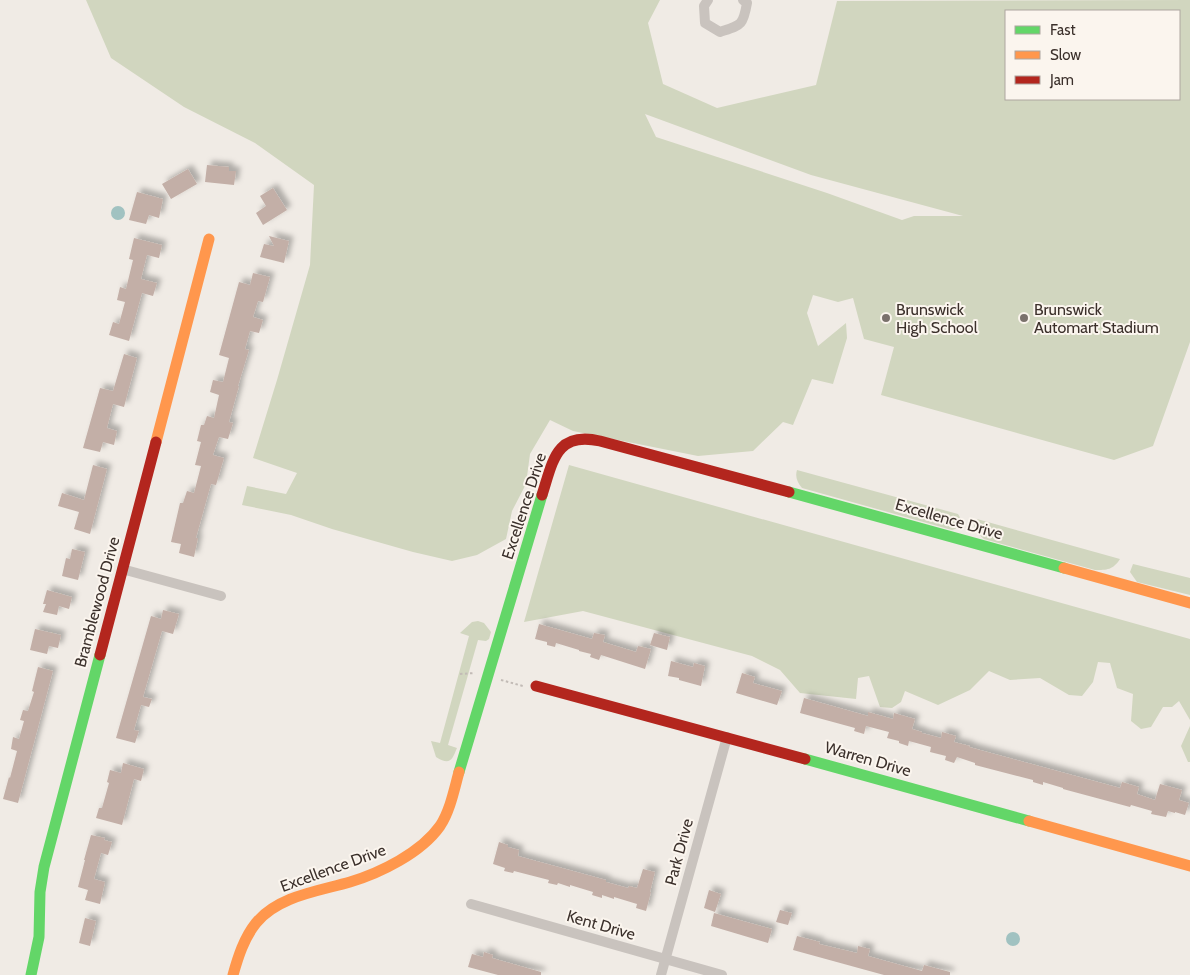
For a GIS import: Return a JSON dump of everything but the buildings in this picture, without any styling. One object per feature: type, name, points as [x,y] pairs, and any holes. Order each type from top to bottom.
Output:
[{"type":"street","points":[[708,0],[704,6],[705,23],[720,32],[736,27],[744,20],[747,3],[743,0]]},
{"type":"street","name":"Bramblewood Drive","points":[[31,975],[39,937],[40,892],[44,867],[209,239]]},
{"type":"street","name":"Excellence Drive","points":[[233,975],[239,953],[247,938],[258,921],[269,912],[296,898],[366,877],[390,866],[424,844],[441,824],[453,794],[544,486],[558,453],[567,443],[586,438],[600,440],[1190,603]]},
{"type":"street","points":[[122,569],[221,596]]},
{"type":"street","name":"Warren Drive","points":[[536,686],[727,737],[1190,866]]},
{"type":"street","name":"Park Drive","points":[[661,975],[727,737]]},
{"type":"street","name":"Kent Drive","points":[[471,904],[722,975]]},
{"type":"green space","points":[[86,0],[660,0],[648,23],[663,84],[717,108],[816,85],[837,1],[1190,0],[1190,342],[1153,446],[1114,460],[881,395],[894,347],[864,339],[853,298],[838,302],[813,295],[807,313],[818,346],[846,323],[847,338],[833,384],[812,379],[793,425],[783,422],[753,451],[698,456],[573,431],[550,420],[530,454],[526,484],[512,511],[506,539],[477,555],[452,561],[413,552],[291,515],[242,505],[247,486],[286,494],[297,473],[253,458],[310,265],[314,185],[255,143],[184,107],[111,58]],"holes":[[[645,114],[811,175],[963,216],[914,216],[902,220],[827,193],[656,137]]]},
{"type":"green space","points":[[569,465],[1190,639],[1190,720],[1179,701],[1172,707],[1163,707],[1151,727],[1141,729],[1131,721],[1133,694],[1117,688],[1110,663],[1098,662],[1093,682],[1082,696],[1069,695],[1040,678],[1010,680],[989,671],[970,690],[938,705],[905,691],[901,702],[892,708],[880,707],[869,676],[858,678],[856,699],[800,693],[780,670],[752,656],[583,611],[524,622]]},
{"type":"green space","points":[[797,470],[958,514],[961,519],[960,523],[958,527],[952,530],[802,488],[797,479]]},
{"type":"green space","points":[[977,519],[1120,559],[1109,569],[1095,570],[984,539],[977,533],[974,526]]},
{"type":"green space","points":[[1133,564],[1190,578],[1190,595],[1137,582],[1130,572]]},
{"type":"green space","points":[[472,622],[484,623],[491,632],[489,639],[486,641],[478,640],[448,745],[457,748],[450,760],[444,761],[436,757],[431,741],[440,743],[469,636],[460,633]]},
{"type":"green space","points":[[1190,726],[1190,762],[1188,762],[1181,746]]},
{"type":"water","points":[[118,206],[123,208],[125,213],[123,218],[118,220],[113,218],[111,213],[113,208]]},
{"type":"water","points":[[1013,932],[1018,934],[1020,939],[1018,944],[1013,946],[1008,944],[1006,939],[1008,934]]},
{"type":"traffic: fast","points":[[789,492],[1064,568]]},
{"type":"traffic: fast","points":[[459,772],[542,495]]},
{"type":"traffic: fast","points":[[31,975],[39,937],[40,892],[44,867],[100,655]]},
{"type":"traffic: fast","points":[[805,759],[1029,821]]},
{"type":"traffic: slow","points":[[156,442],[209,239]]},
{"type":"traffic: slow","points":[[1064,568],[1190,603]]},
{"type":"traffic: slow","points":[[233,975],[248,935],[256,923],[276,906],[300,896],[374,873],[399,861],[422,845],[440,826],[451,800],[459,772]]},
{"type":"traffic: slow","points":[[1029,821],[1190,866]]},
{"type":"traffic: jam","points":[[542,495],[554,460],[559,452],[565,445],[574,440],[585,439],[600,441],[789,492]]},
{"type":"traffic: jam","points":[[100,655],[156,442]]},
{"type":"traffic: jam","points":[[536,686],[805,759]]},
{"type":"place","name":"Brunswick High School","points":[[886,318]]},
{"type":"place","name":"Brunswick Automart Stadium","points":[[1024,318]]}]
